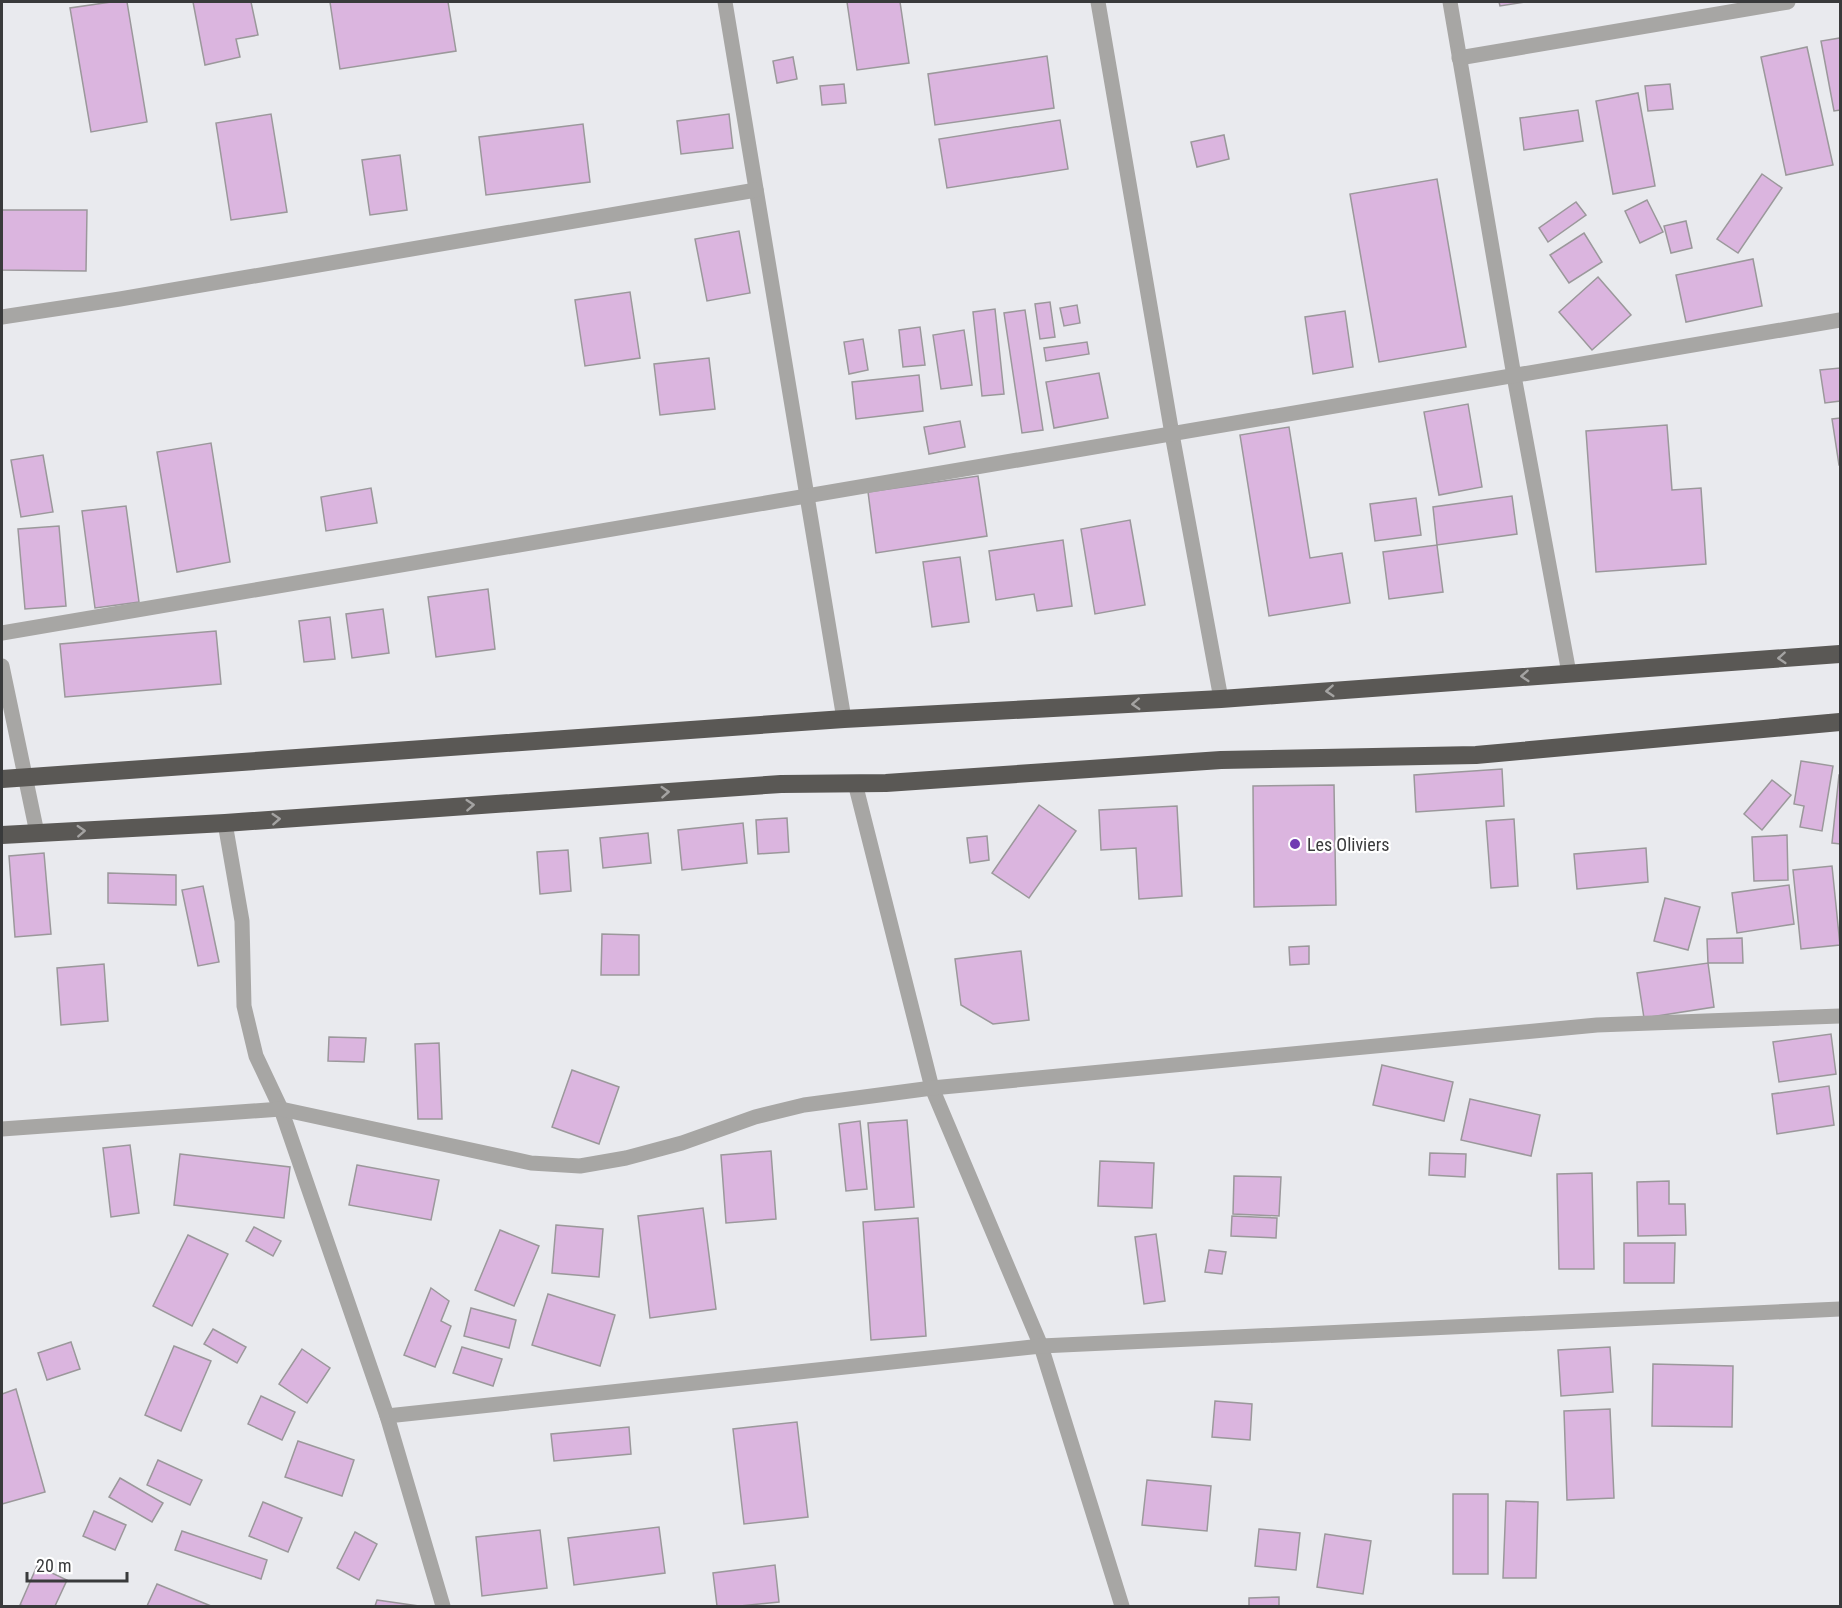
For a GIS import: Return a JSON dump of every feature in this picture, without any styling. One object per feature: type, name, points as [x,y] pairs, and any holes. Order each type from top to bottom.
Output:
[{"type":"highway","points":[[2,778],[844,718],[1221,699],[1840,654]]},
{"type":"highway","points":[[2,835],[225,823],[781,783],[886,783],[1221,760],[1476,755],[1840,722]]},
{"type":"street","points":[[725,2],[844,718]]},
{"type":"street","points":[[1098,2],[1172,434],[1221,699]]},
{"type":"street","points":[[1450,2],[1514,376],[1569,673]]},
{"type":"street","points":[[1459,58],[1788,2]]},
{"type":"street","points":[[2,317],[120,299],[756,190]]},
{"type":"street","points":[[2,633],[1840,320]]},
{"type":"street","points":[[2,666],[37,833]]},
{"type":"street","points":[[855,783],[932,1088],[1041,1346],[1122,1606]]},
{"type":"street","points":[[225,823],[242,921],[244,1006],[256,1056],[281,1109],[387,1416],[443,1606]]},
{"type":"street","points":[[2,1129],[281,1109],[531,1162],[580,1166],[626,1158],[682,1143],[754,1117],[804,1105],[932,1088],[1597,1025],[1840,1016]]},
{"type":"street","points":[[387,1416],[1041,1346],[1840,1309]]},
{"type":"building","points":[[127,2],[147,122],[91,132],[70,8]]},
{"type":"building","points":[[193,2],[251,2],[258,35],[236,39],[240,57],[205,65]]},
{"type":"building","points":[[330,2],[448,2],[456,51],[340,69]]},
{"type":"building","points":[[847,2],[900,2],[909,63],[857,70]]},
{"type":"building","points":[[1499,2],[1525,2],[1500,6]]},
{"type":"building","points":[[1840,38],[1840,110],[1834,111],[1821,41]]},
{"type":"building","points":[[1807,47],[1833,165],[1786,175],[1761,57]]},
{"type":"building","points":[[1047,56],[1054,108],[935,125],[928,74]]},
{"type":"building","points":[[793,57],[797,79],[777,83],[773,61]]},
{"type":"building","points":[[844,84],[846,103],[822,105],[820,86]]},
{"type":"building","points":[[1670,84],[1673,109],[1648,111],[1645,86]]},
{"type":"building","points":[[1638,93],[1655,186],[1613,194],[1596,101]]},
{"type":"building","points":[[1578,110],[1583,141],[1524,150],[1520,118]]},
{"type":"building","points":[[271,114],[287,212],[231,220],[216,123]]},
{"type":"building","points":[[729,114],[733,148],[681,154],[677,121]]},
{"type":"building","points":[[1060,120],[1068,169],[947,188],[939,139]]},
{"type":"building","points":[[583,124],[590,182],[486,195],[479,137]]},
{"type":"building","points":[[1224,135],[1229,159],[1197,167],[1191,142]]},
{"type":"building","points":[[400,155],[407,210],[370,215],[362,160]]},
{"type":"building","points":[[1762,174],[1782,188],[1738,253],[1717,239]]},
{"type":"building","points":[[1437,179],[1466,347],[1379,362],[1350,194]]},
{"type":"building","points":[[1647,200],[1663,232],[1640,243],[1625,211]]},
{"type":"building","points":[[1576,202],[1586,215],[1548,242],[1539,228]]},
{"type":"building","points":[[2,210],[87,210],[86,271],[2,270]]},
{"type":"building","points":[[1686,221],[1692,248],[1671,253],[1664,226]]},
{"type":"building","points":[[739,231],[750,293],[707,301],[695,239]]},
{"type":"building","points":[[1584,233],[1602,262],[1569,283],[1550,255]]},
{"type":"building","points":[[1753,259],[1762,306],[1686,322],[1676,275]]},
{"type":"building","points":[[1598,277],[1631,315],[1592,350],[1559,312]]},
{"type":"building","points":[[630,292],[640,358],[585,366],[575,300]]},
{"type":"building","points":[[1050,302],[1055,337],[1040,339],[1035,304]]},
{"type":"building","points":[[1077,305],[1080,323],[1064,326],[1060,308]]},
{"type":"building","points":[[995,309],[1004,394],[982,396],[973,312]]},
{"type":"building","points":[[1025,310],[1043,430],[1022,433],[1004,313]]},
{"type":"building","points":[[1345,311],[1353,367],[1313,374],[1305,317]]},
{"type":"building","points":[[920,327],[925,365],[903,367],[899,330]]},
{"type":"building","points":[[964,330],[972,385],[941,389],[933,335]]},
{"type":"building","points":[[863,339],[868,370],[849,374],[844,342]]},
{"type":"building","points":[[1087,342],[1089,354],[1046,361],[1044,348]]},
{"type":"building","points":[[709,358],[715,409],[660,415],[654,364]]},
{"type":"building","points":[[1840,368],[1840,401],[1825,403],[1820,370]]},
{"type":"building","points":[[1099,373],[1108,418],[1054,428],[1046,382]]},
{"type":"building","points":[[919,375],[923,411],[856,419],[852,382]]},
{"type":"building","points":[[1468,404],[1482,487],[1439,495],[1424,412]]},
{"type":"building","points":[[1840,418],[1840,465],[1839,465],[1832,419]]},
{"type":"building","points":[[960,421],[965,447],[929,454],[924,427]]},
{"type":"building","points":[[1667,425],[1672,490],[1701,488],[1706,564],[1596,572],[1586,431]]},
{"type":"building","points":[[1289,427],[1310,558],[1342,553],[1350,603],[1269,616],[1240,435]]},
{"type":"building","points":[[211,443],[230,562],[177,572],[157,452]]},
{"type":"building","points":[[43,455],[53,512],[21,517],[11,460]]},
{"type":"building","points":[[978,476],[987,536],[876,553],[868,492]]},
{"type":"building","points":[[371,488],[377,523],[326,531],[321,497]]},
{"type":"building","points":[[1512,496],[1517,534],[1437,545],[1433,507]]},
{"type":"building","points":[[1416,498],[1421,535],[1375,541],[1370,504]]},
{"type":"building","points":[[126,506],[139,602],[95,608],[82,511]]},
{"type":"building","points":[[1130,520],[1145,605],[1095,614],[1081,529]]},
{"type":"building","points":[[59,526],[66,606],[25,609],[18,529]]},
{"type":"building","points":[[1063,540],[1072,606],[1037,611],[1034,594],[996,600],[989,551]]},
{"type":"building","points":[[1437,545],[1443,592],[1389,599],[1383,552]]},
{"type":"building","points":[[960,557],[969,622],[932,627],[923,562]]},
{"type":"building","points":[[488,589],[495,649],[436,657],[428,597]]},
{"type":"building","points":[[383,609],[389,653],[352,658],[346,614]]},
{"type":"building","points":[[330,617],[335,659],[304,662],[299,621]]},
{"type":"building","points":[[216,631],[221,684],[65,697],[60,644]]},
{"type":"building","points":[[1801,761],[1833,766],[1822,831],[1800,827],[1804,806],[1794,804]]},
{"type":"building","points":[[1502,769],[1504,806],[1416,812],[1414,775]]},
{"type":"building","points":[[1840,775],[1840,844],[1832,843]]},
{"type":"building","points":[[1772,780],[1791,795],[1762,830],[1744,814]]},
{"type":"building","points":[[1334,785],[1336,905],[1254,907],[1253,786]]},
{"type":"building","points":[[1039,805],[1076,831],[1029,898],[992,873]]},
{"type":"building","points":[[1177,806],[1182,896],[1139,899],[1136,848],[1101,850],[1099,810]]},
{"type":"building","points":[[787,818],[789,852],[758,854],[756,820]]},
{"type":"building","points":[[1514,819],[1518,886],[1491,888],[1486,821]]},
{"type":"building","points":[[743,823],[747,863],[682,870],[678,830]]},
{"type":"building","points":[[648,833],[651,863],[603,868],[600,838]]},
{"type":"building","points":[[1787,835],[1788,880],[1754,881],[1752,837]]},
{"type":"building","points":[[987,836],[989,860],[970,863],[967,838]]},
{"type":"building","points":[[1646,848],[1648,882],[1577,889],[1574,854]]},
{"type":"building","points":[[568,850],[571,891],[540,894],[537,852]]},
{"type":"building","points":[[44,853],[51,934],[15,937],[9,856]]},
{"type":"building","points":[[1832,866],[1840,945],[1801,949],[1793,870]]},
{"type":"building","points":[[108,873],[176,875],[176,905],[108,903]]},
{"type":"building","points":[[1789,885],[1794,924],[1737,933],[1732,893]]},
{"type":"building","points":[[203,886],[219,962],[198,966],[182,890]]},
{"type":"building","points":[[1665,898],[1700,907],[1688,950],[1654,941]]},
{"type":"building","points":[[602,934],[639,935],[639,975],[601,975]]},
{"type":"building","points":[[1742,938],[1743,963],[1708,963],[1707,939]]},
{"type":"building","points":[[1309,946],[1309,964],[1290,965],[1289,947]]},
{"type":"building","points":[[1021,951],[1029,1020],[993,1024],[961,1005],[955,959]]},
{"type":"building","points":[[1708,963],[1714,1007],[1644,1018],[1637,973]]},
{"type":"building","points":[[104,964],[108,1021],[61,1025],[57,968]]},
{"type":"building","points":[[1831,1034],[1836,1074],[1779,1082],[1773,1042]]},
{"type":"building","points":[[329,1037],[366,1038],[364,1062],[328,1061]]},
{"type":"building","points":[[439,1043],[442,1119],[418,1119],[415,1044]]},
{"type":"building","points":[[1382,1065],[1453,1082],[1444,1121],[1373,1105]]},
{"type":"building","points":[[572,1070],[619,1087],[599,1144],[552,1127]]},
{"type":"building","points":[[1829,1086],[1834,1125],[1777,1134],[1772,1094]]},
{"type":"building","points":[[1470,1099],[1540,1115],[1531,1156],[1461,1140]]},
{"type":"building","points":[[907,1120],[914,1207],[875,1210],[868,1123]]},
{"type":"building","points":[[860,1121],[867,1189],[846,1191],[839,1124]]},
{"type":"building","points":[[130,1145],[139,1213],[111,1217],[103,1148]]},
{"type":"building","points":[[771,1151],[776,1219],[726,1223],[721,1155]]},
{"type":"building","points":[[1430,1153],[1466,1154],[1465,1177],[1429,1175]]},
{"type":"building","points":[[180,1154],[290,1167],[284,1218],[174,1205]]},
{"type":"building","points":[[1100,1161],[1154,1163],[1152,1208],[1098,1206]]},
{"type":"building","points":[[357,1165],[439,1180],[431,1220],[349,1205]]},
{"type":"building","points":[[1592,1173],[1594,1269],[1559,1269],[1557,1174]]},
{"type":"building","points":[[1234,1176],[1281,1177],[1279,1216],[1233,1214]]},
{"type":"building","points":[[1669,1181],[1669,1204],[1685,1204],[1686,1235],[1638,1236],[1637,1182]]},
{"type":"building","points":[[703,1208],[716,1309],[650,1318],[638,1216]]},
{"type":"building","points":[[1232,1216],[1277,1218],[1276,1238],[1231,1236]]},
{"type":"building","points":[[918,1218],[926,1336],[871,1340],[863,1222]]},
{"type":"building","points":[[556,1225],[603,1229],[599,1277],[552,1273]]},
{"type":"building","points":[[254,1227],[281,1241],[273,1256],[246,1241]]},
{"type":"building","points":[[500,1230],[539,1246],[514,1306],[475,1290]]},
{"type":"building","points":[[1156,1234],[1165,1301],[1144,1304],[1135,1237]]},
{"type":"building","points":[[188,1235],[228,1254],[192,1326],[153,1306]]},
{"type":"building","points":[[1624,1243],[1675,1243],[1674,1283],[1624,1283]]},
{"type":"building","points":[[1209,1250],[1226,1252],[1222,1274],[1205,1272]]},
{"type":"building","points":[[431,1288],[449,1301],[441,1321],[451,1326],[435,1367],[404,1355]]},
{"type":"building","points":[[548,1294],[615,1315],[600,1366],[532,1345]]},
{"type":"building","points":[[471,1308],[516,1320],[509,1348],[464,1336]]},
{"type":"building","points":[[213,1329],[246,1347],[237,1363],[204,1344]]},
{"type":"building","points":[[71,1342],[80,1369],[47,1380],[38,1353]]},
{"type":"building","points":[[174,1346],[211,1361],[181,1431],[145,1415]]},
{"type":"building","points":[[462,1347],[502,1359],[493,1386],[453,1373]]},
{"type":"building","points":[[1610,1347],[1613,1392],[1561,1396],[1558,1350]]},
{"type":"building","points":[[302,1349],[330,1368],[307,1403],[279,1384]]},
{"type":"building","points":[[1653,1364],[1733,1366],[1732,1427],[1652,1426]]},
{"type":"building","points":[[16,1389],[45,1492],[2,1504],[2,1394]]},
{"type":"building","points":[[261,1396],[295,1412],[282,1440],[248,1424]]},
{"type":"building","points":[[1215,1401],[1252,1404],[1250,1440],[1212,1437]]},
{"type":"building","points":[[1610,1409],[1614,1498],[1567,1500],[1564,1411]]},
{"type":"building","points":[[797,1422],[808,1517],[744,1524],[733,1429]]},
{"type":"building","points":[[629,1427],[631,1454],[554,1461],[551,1434]]},
{"type":"building","points":[[298,1441],[354,1460],[342,1496],[285,1477]]},
{"type":"building","points":[[158,1460],[202,1480],[190,1505],[147,1485]]},
{"type":"building","points":[[120,1478],[163,1503],[152,1522],[109,1497]]},
{"type":"building","points":[[1147,1480],[1211,1486],[1207,1531],[1142,1525]]},
{"type":"building","points":[[1453,1494],[1488,1494],[1488,1574],[1453,1574]]},
{"type":"building","points":[[1506,1501],[1538,1502],[1536,1578],[1503,1578]]},
{"type":"building","points":[[263,1502],[302,1518],[288,1552],[249,1536]]},
{"type":"building","points":[[94,1511],[126,1525],[115,1550],[83,1536]]},
{"type":"building","points":[[659,1527],[665,1573],[574,1585],[568,1538]]},
{"type":"building","points":[[1259,1529],[1300,1533],[1296,1570],[1255,1566]]},
{"type":"building","points":[[540,1530],[547,1588],[482,1596],[476,1537]]},
{"type":"building","points":[[182,1531],[267,1560],[261,1579],[175,1550]]},
{"type":"building","points":[[355,1532],[377,1544],[359,1580],[337,1568]]},
{"type":"building","points":[[1325,1534],[1371,1541],[1363,1594],[1317,1587]]},
{"type":"building","points":[[775,1565],[779,1602],[717,1606],[713,1573]]},
{"type":"building","points":[[37,1566],[67,1580],[55,1606],[20,1605]]},
{"type":"building","points":[[157,1584],[211,1606],[147,1606]]},
{"type":"building","points":[[1279,1597],[1279,1606],[1249,1606],[1249,1598]]},
{"type":"building","points":[[377,1600],[419,1606],[375,1606]]},
{"type":"place","name":"Les Oliviers","points":[[1295,844]]}]
